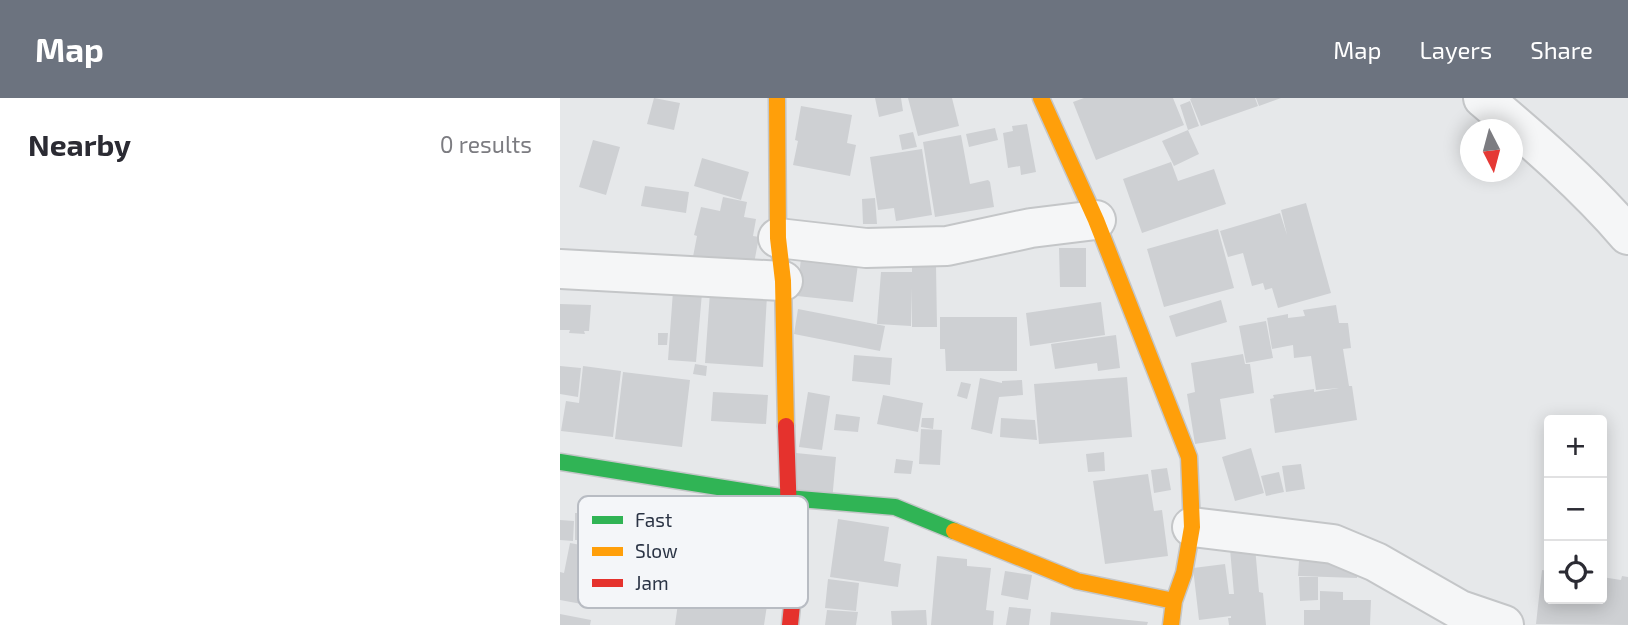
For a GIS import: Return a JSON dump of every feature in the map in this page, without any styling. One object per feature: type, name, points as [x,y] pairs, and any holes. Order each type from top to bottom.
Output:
[{"type":"street","points":[[777,98],[778,238],[783,281],[787,496]]},
{"type":"street","points":[[1041,98],[1096,220],[1189,457],[1192,527],[1171,625]]},
{"type":"street","points":[[1483,98],[1595,199],[1628,235]]},
{"type":"street","points":[[778,238],[866,248],[947,247],[1031,228],[1096,220]]},
{"type":"street","points":[[560,269],[783,281]]},
{"type":"street","points":[[560,462],[774,496]]},
{"type":"street","points":[[808,500],[895,507],[1077,581],[1174,601]]},
{"type":"street","points":[[1192,527],[1334,544],[1376,562],[1460,610],[1504,625]]},
{"type":"building","points":[[654,98],[680,103],[674,130],[647,124]]},
{"type":"building","points":[[875,98],[901,98],[903,111],[879,117]]},
{"type":"building","points":[[908,98],[952,98],[959,126],[918,136]]},
{"type":"building","points":[[1084,98],[1173,98],[1184,125],[1096,160],[1073,102]]},
{"type":"building","points":[[1255,98],[1258,106],[1201,126],[1190,99]]},
{"type":"building","points":[[1256,98],[1281,98],[1259,106]]},
{"type":"building","points":[[1190,101],[1199,126],[1188,130],[1180,105]]},
{"type":"building","points":[[801,106],[852,115],[847,143],[856,145],[850,176],[793,165]]},
{"type":"building","points":[[1027,124],[1036,172],[1021,175],[1020,166],[1008,168],[1003,133],[1013,131],[1012,126]]},
{"type":"building","points":[[995,128],[998,140],[969,147],[966,134]]},
{"type":"building","points":[[1188,130],[1199,154],[1174,166],[1162,141]]},
{"type":"building","points":[[913,132],[917,147],[902,150],[899,135]]},
{"type":"building","points":[[961,135],[970,184],[988,180],[994,207],[935,217],[923,142]]},
{"type":"building","points":[[593,140],[620,147],[606,195],[579,187]]},
{"type":"building","points":[[922,149],[932,215],[896,221],[894,208],[878,210],[870,157]]},
{"type":"building","points":[[702,158],[749,172],[741,200],[694,186]]},
{"type":"building","points":[[1171,162],[1178,181],[1214,169],[1226,204],[1142,233],[1123,179]]},
{"type":"building","points":[[645,186],[689,192],[686,213],[641,206]]},
{"type":"building","points":[[723,197],[747,202],[744,217],[756,219],[753,236],[759,237],[752,274],[692,262],[697,236],[694,235],[701,207],[720,211]]},
{"type":"building","points":[[875,198],[877,224],[863,224],[862,199]]},
{"type":"building","points":[[1306,203],[1331,293],[1278,308],[1272,288],[1265,290],[1263,283],[1252,286],[1243,253],[1228,257],[1220,231],[1280,213],[1287,235],[1281,210]]},
{"type":"building","points":[[1218,229],[1234,288],[1164,307],[1147,249]]},
{"type":"building","points":[[1059,248],[1086,248],[1086,287],[1060,287]]},
{"type":"building","points":[[801,258],[858,264],[853,302],[797,296]]},
{"type":"building","points":[[936,265],[937,327],[912,327],[912,288],[911,326],[877,324],[881,272],[912,272],[912,266]]},
{"type":"building","points":[[673,291],[702,293],[696,362],[668,360]]},
{"type":"building","points":[[710,292],[767,295],[763,367],[705,363]]},
{"type":"building","points":[[1221,300],[1227,322],[1176,337],[1169,316]]},
{"type":"building","points":[[1101,302],[1105,335],[1030,346],[1026,313]]},
{"type":"building","points":[[560,304],[591,305],[589,331],[584,331],[585,334],[560,330]]},
{"type":"building","points":[[1336,305],[1339,323],[1348,323],[1351,348],[1343,349],[1357,420],[1275,433],[1270,399],[1274,398],[1273,395],[1339,388],[1316,390],[1311,356],[1294,358],[1293,345],[1272,349],[1267,318],[1288,314],[1288,318],[1305,316],[1303,310]]},
{"type":"building","points":[[798,309],[885,326],[880,351],[794,334]]},
{"type":"building","points":[[940,317],[1017,317],[1017,371],[946,371],[945,349],[940,349]]},
{"type":"building","points":[[1266,321],[1273,358],[1246,363],[1239,326]]},
{"type":"building","points":[[658,333],[668,333],[667,345],[658,345]]},
{"type":"building","points":[[1116,335],[1120,368],[1098,371],[1097,363],[1055,369],[1051,344]]},
{"type":"building","points":[[1243,354],[1245,364],[1250,364],[1254,393],[1220,399],[1226,439],[1195,444],[1187,394],[1195,392],[1191,363]]},
{"type":"building","points":[[854,355],[892,358],[890,385],[852,381]]},
{"type":"building","points":[[695,364],[707,366],[706,376],[693,374]]},
{"type":"building","points":[[560,366],[581,368],[578,397],[560,394]]},
{"type":"building","points":[[583,366],[621,371],[613,437],[561,431],[566,401],[579,403]]},
{"type":"building","points":[[623,372],[690,380],[682,447],[615,439]]},
{"type":"building","points":[[1127,377],[1132,437],[1039,444],[1034,384]]},
{"type":"building","points":[[980,378],[1002,383],[1022,380],[1023,395],[999,397],[992,434],[971,429]]},
{"type":"building","points":[[961,382],[971,384],[967,399],[957,396]]},
{"type":"building","points":[[713,392],[768,395],[766,424],[711,421]]},
{"type":"building","points":[[808,392],[830,396],[822,450],[799,447]]},
{"type":"building","points":[[883,395],[923,403],[918,432],[877,424]]},
{"type":"building","points":[[836,414],[860,417],[858,432],[834,430]]},
{"type":"building","points":[[922,418],[934,418],[933,429],[921,427]]},
{"type":"building","points":[[1001,418],[1035,420],[1037,440],[1000,437]]},
{"type":"building","points":[[921,429],[942,430],[940,465],[919,464]]},
{"type":"building","points":[[1251,448],[1264,493],[1235,501],[1222,457]]},
{"type":"building","points":[[1104,452],[1105,471],[1088,472],[1086,454]]},
{"type":"building","points":[[796,453],[836,457],[832,501],[792,496]]},
{"type":"building","points":[[896,459],[913,461],[911,474],[894,473]]},
{"type":"building","points":[[1301,464],[1305,489],[1286,492],[1282,466]]},
{"type":"building","points":[[1167,468],[1171,490],[1154,493],[1151,470]]},
{"type":"building","points":[[1279,472],[1284,492],[1266,496],[1261,476]]},
{"type":"building","points":[[1148,474],[1154,511],[1162,510],[1168,556],[1105,564],[1093,481]]},
{"type":"building","points":[[575,513],[578,513],[578,540],[575,540]]},
{"type":"building","points":[[838,519],[889,527],[884,561],[901,564],[898,587],[830,577]]},
{"type":"building","points":[[560,520],[574,521],[573,541],[560,540]]},
{"type":"building","points":[[570,543],[578,544],[578,603],[560,600],[560,572],[564,573]]},
{"type":"building","points":[[1300,546],[1357,574],[1357,578],[1298,576]]},
{"type":"building","points":[[1255,547],[1259,592],[1263,593],[1266,625],[1229,625],[1228,618],[1231,616],[1199,620],[1193,568],[1225,564],[1229,594],[1234,594],[1230,549]]},
{"type":"building","points":[[937,556],[967,559],[967,566],[991,568],[986,610],[994,611],[993,625],[931,625]]},
{"type":"building","points":[[1542,570],[1544,604],[1607,604],[1607,578],[1621,580],[1622,576],[1628,577],[1628,625],[1536,624]]},
{"type":"building","points":[[1005,571],[1032,575],[1028,600],[1001,595]]},
{"type":"building","points":[[1299,577],[1318,577],[1318,600],[1300,601]]},
{"type":"building","points":[[828,579],[859,583],[856,611],[825,608]]},
{"type":"building","points":[[1320,591],[1343,592],[1343,600],[1371,600],[1370,625],[1304,625],[1304,610],[1320,610]]},
{"type":"building","points":[[1009,607],[1031,609],[1029,625],[1006,625]]},
{"type":"building","points":[[677,608],[767,608],[764,625],[675,625]]},
{"type":"building","points":[[827,610],[858,612],[856,625],[825,625]]},
{"type":"building","points":[[926,610],[927,625],[892,625],[891,611]]},
{"type":"building","points":[[1051,612],[1148,622],[1147,625],[1050,625]]},
{"type":"building","points":[[560,614],[591,620],[590,625],[560,625]]},
{"type":"traffic: fast","points":[[560,462],[774,496]]},
{"type":"traffic: fast","points":[[808,500],[895,507],[954,531]]},
{"type":"traffic: slow","points":[[777,98],[778,238],[783,281],[786,426]]},
{"type":"traffic: slow","points":[[1041,98],[1096,220],[1189,457],[1192,527],[1171,625]]},
{"type":"traffic: slow","points":[[954,531],[1077,581],[1174,601]]},
{"type":"traffic: jam","points":[[786,426],[788,496]]},
{"type":"traffic: jam","points":[[790,625],[792,608]]}]
